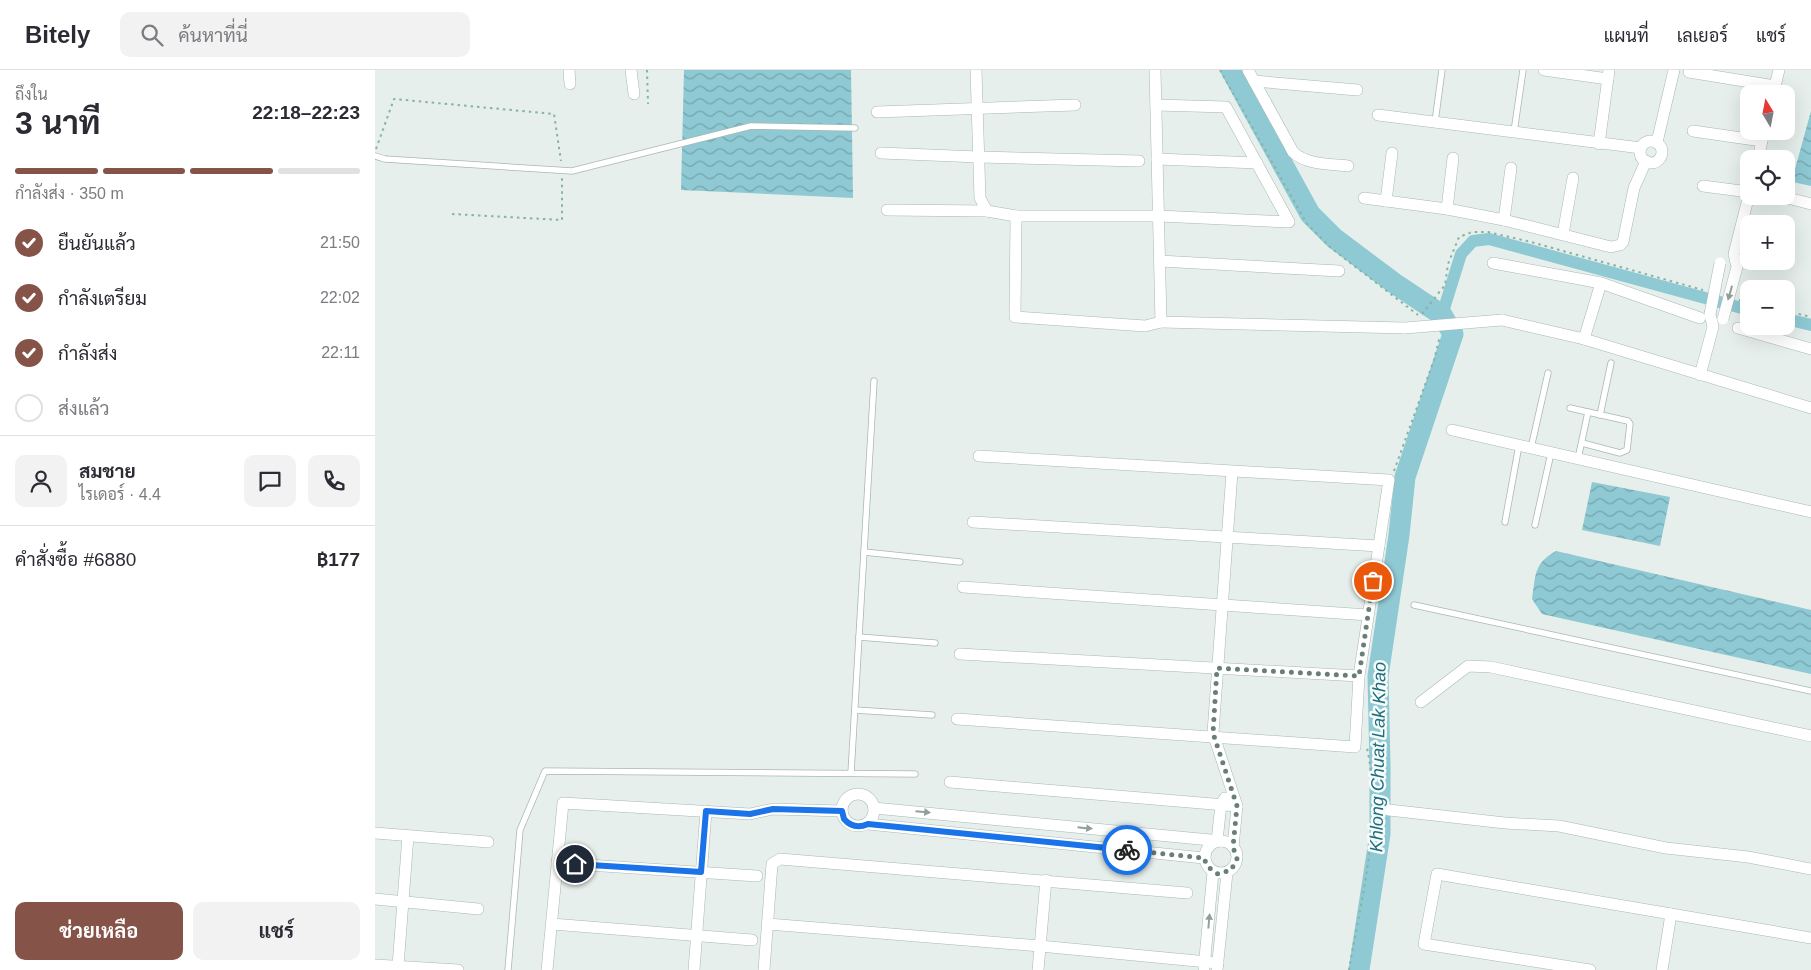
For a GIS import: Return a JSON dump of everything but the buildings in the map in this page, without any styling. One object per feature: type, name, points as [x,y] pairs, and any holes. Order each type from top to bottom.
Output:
[{"type":"street","points":[[569,70],[570,84]]},
{"type":"street","points":[[631,70],[634,94]]},
{"type":"street","points":[[976,70],[980,198],[987,211]]},
{"type":"street","points":[[1155,70],[1161,322]]},
{"type":"street","points":[[1248,70],[1297,156],[1305,160],[1348,166]]},
{"type":"street","points":[[1545,70],[1608,74],[1599,144]]},
{"type":"street","points":[[1641,148],[1642,158],[1646,161],[1655,162],[1659,159],[1662,150],[1657,142],[1674,70]]},
{"type":"street","points":[[1775,85],[1779,70]]},
{"type":"street","points":[[1689,72],[1750,85]]},
{"type":"street","points":[[1254,81],[1357,90]]},
{"type":"street","points":[[877,112],[977,110],[1075,105]]},
{"type":"street","points":[[887,210],[987,211],[1016,216],[1159,216],[1289,222],[1226,107],[1156,106]]},
{"type":"street","points":[[1378,115],[1641,148]]},
{"type":"street","points":[[1693,131],[1740,134]]},
{"type":"street","points":[[1641,148],[1647,142],[1657,142]]},
{"type":"street","points":[[881,153],[1139,160]]},
{"type":"street","points":[[1386,201],[1392,153]]},
{"type":"street","points":[[1447,208],[1453,158]]},
{"type":"street","points":[[1157,160],[1257,163]]},
{"type":"street","points":[[1365,198],[1447,208],[1563,234],[1611,247],[1623,242],[1634,188],[1646,161]]},
{"type":"street","points":[[1504,220],[1511,168]]},
{"type":"street","points":[[1563,234],[1573,178]]},
{"type":"street","points":[[1703,186],[1740,192]]},
{"type":"street","points":[[1795,200],[1811,204]]},
{"type":"street","points":[[1700,375],[1713,327],[1721,323],[1723,319],[1737,267],[1734,254],[1746,205]]},
{"type":"street","points":[[1016,216],[1015,317],[1145,326],[1161,322],[1405,328],[1502,320],[1584,339],[1811,408]]},
{"type":"street","points":[[1705,316],[1720,263],[1723,259],[1734,254]]},
{"type":"street","points":[[1160,261],[1339,271]]},
{"type":"street","points":[[1493,263],[1601,283],[1705,316],[1713,327]]},
{"type":"street","points":[[1584,339],[1601,283]]},
{"type":"street","points":[[1738,328],[1811,349]]},
{"type":"street","points":[[1452,430],[1811,512]]},
{"type":"street","points":[[957,719],[1355,746],[1359,676],[1389,480],[979,456]]},
{"type":"street","points":[[1219,841],[1206,849],[1204,858],[1207,866],[1218,874],[1227,873],[1234,867],[1237,859],[1233,847],[1237,806],[1213,733],[1232,472]]},
{"type":"street","points":[[973,522],[1379,546]]},
{"type":"street","points":[[963,587],[1368,615]]},
{"type":"street","points":[[960,654],[1359,676]]},
{"type":"street","points":[[1421,702],[1468,666],[1491,667],[1811,736]]},
{"type":"street","points":[[950,782],[1237,806]]},
{"type":"street","points":[[1219,841],[1221,804],[1231,786]]},
{"type":"street","points":[[868,824],[873,816],[873,803],[867,797],[854,794],[844,802],[842,811],[844,819],[851,825],[859,827],[868,824],[1204,858]]},
{"type":"street","points":[[547,970],[563,803],[750,814],[773,809],[842,811]]},
{"type":"street","points":[[874,808],[1219,841],[1233,847]]},
{"type":"street","points":[[1389,810],[1505,823],[1559,826],[1667,848],[1748,858],[1811,869]]},
{"type":"street","points":[[694,970],[706,811]]},
{"type":"street","points":[[1050,842],[1053,825]]},
{"type":"street","points":[[375,833],[489,842]]},
{"type":"street","points":[[398,966],[408,836]]},
{"type":"street","points":[[764,970],[772,864],[780,859],[1187,893]]},
{"type":"street","points":[[557,863],[757,876]]},
{"type":"street","points":[[1204,966],[1213,872]]},
{"type":"street","points":[[768,924],[1039,946],[1217,967],[1227,873]]},
{"type":"street","points":[[1591,970],[1424,944],[1437,874],[1811,938]]},
{"type":"street","points":[[1038,970],[1046,880]]},
{"type":"street","points":[[375,899],[478,909]]},
{"type":"street","points":[[1662,970],[1671,914]]},
{"type":"street","points":[[552,924],[752,940]]},
{"type":"street","points":[[381,967],[398,966],[458,970]]},
{"type":"lane","points":[[1435,122],[1442,70]]},
{"type":"lane","points":[[1514,132],[1523,70]]},
{"type":"lane","points":[[375,156],[385,159],[571,171],[751,126],[855,128]]},
{"type":"lane","points":[[1601,415],[1611,363]]},
{"type":"lane","points":[[1531,448],[1548,373]]},
{"type":"lane","points":[[851,773],[874,381]]},
{"type":"lane","points":[[1570,408],[1628,421],[1631,428],[1626,451],[1620,453],[1582,443]]},
{"type":"lane","points":[[1578,459],[1588,412]]},
{"type":"lane","points":[[1505,522],[1519,446]]},
{"type":"lane","points":[[1535,525],[1551,453]]},
{"type":"lane","points":[[864,552],[960,562]]},
{"type":"lane","points":[[1414,605],[1811,691]]},
{"type":"lane","points":[[859,638],[935,643]]},
{"type":"lane","points":[[855,710],[933,714]]},
{"type":"lane","points":[[508,970],[520,830],[545,770],[915,774]]},
{"type":"path","points":[[647,70],[648,104]]},
{"type":"path","points":[[1220,70],[1307,224],[1331,248],[1420,316],[1445,285],[1448,264],[1459,237],[1472,232],[1488,232],[1531,242],[1709,292]]},
{"type":"path","points":[[375,151],[394,99],[554,114],[562,171],[562,220],[452,214]]},
{"type":"path","points":[[1734,298],[1740,300]]},
{"type":"path","points":[[1795,313],[1811,317]]},
{"type":"path","points":[[1394,471],[1440,342],[1440,333]]},
{"type":"path","points":[[1349,970],[1370,847],[1371,768],[1366,745]]},
{"type":"water","points":[[684,70],[851,70],[853,198],[681,190]]},
{"type":"water","points":[[1811,111],[1811,186],[1795,182],[1795,169]]},
{"type":"water","points":[[1592,482],[1670,497],[1660,546],[1582,530]]},
{"type":"water","points":[[1556,551],[1811,610],[1811,674],[1542,614],[1532,599],[1535,577],[1543,561]]},
{"type":"waterway","name":"Khlong Chuat Lak Khao","points":[[1231,70],[1310,214],[1334,238],[1394,283],[1442,315],[1453,334],[1405,477],[1399,535],[1378,676],[1380,834],[1359,970]]},
{"type":"waterway","points":[[1442,315],[1461,254],[1473,241],[1489,239],[1740,308]]},
{"type":"waterway","points":[[1795,321],[1811,325]]},
{"type":"way so far","points":[[1127,850],[1204,858],[1210,870],[1218,874],[1227,873],[1234,867],[1237,859],[1236,850],[1233,847],[1237,806],[1213,733],[1217,668],[1359,676],[1373,581]]},
{"type":"route","points":[[575,864],[701,872],[706,811],[750,814],[773,809],[842,811],[842,815],[847,823],[855,827],[868,824],[1127,850]]}]
